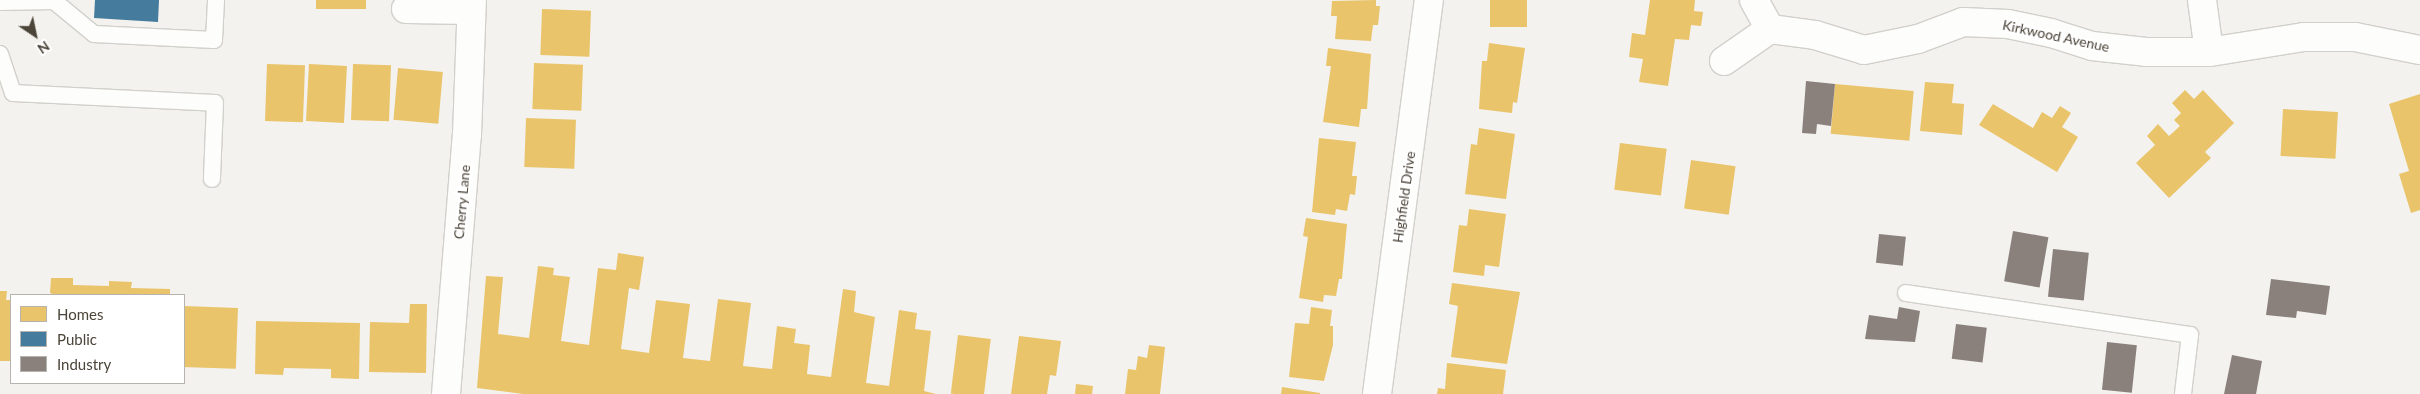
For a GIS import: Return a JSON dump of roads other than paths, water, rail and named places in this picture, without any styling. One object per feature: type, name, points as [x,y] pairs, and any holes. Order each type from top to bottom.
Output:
[{"type":"street","name":"Highfield Drive","points":[[1377,394],[1429,0]]},
{"type":"street","points":[[1724,61],[1770,30],[1754,0]]},
{"type":"street","points":[[2202,0],[2210,52]]},
{"type":"street","name":"Cherry Lane","points":[[406,9],[471,5],[467,134],[446,394]]},
{"type":"street","name":"Kirkwood Avenue","points":[[1770,30],[1815,35],[1864,50],[1918,39],[1960,11],[2051,33],[2092,46],[2146,52],[2210,52],[2304,37],[2355,37],[2420,50]]},
{"type":"lane","points":[[0,2],[54,1],[94,34],[214,40],[216,0]]},
{"type":"lane","points":[[0,54],[13,93],[215,103],[212,179]]},
{"type":"lane","points":[[1906,293],[2190,335],[2183,394]]}]
